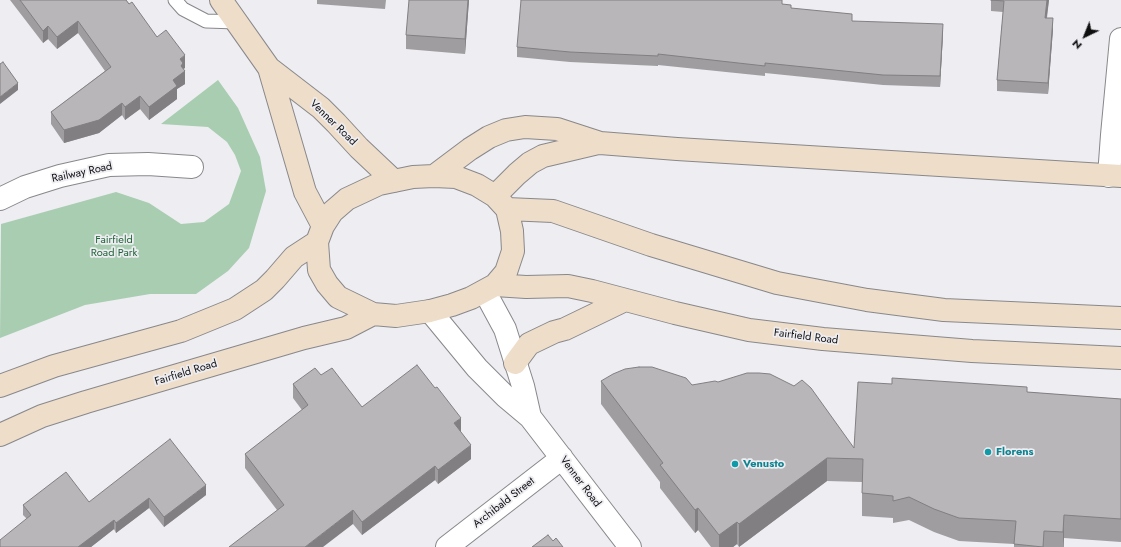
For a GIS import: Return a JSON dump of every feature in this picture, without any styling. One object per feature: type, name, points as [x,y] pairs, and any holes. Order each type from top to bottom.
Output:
[{"type":"main road","name":"Venner Road","points":[[220,0],[269,68],[321,108],[336,122],[358,148],[394,181]]},
{"type":"main road","name":"Venner Road","points":[[269,68],[305,192],[320,234]]},
{"type":"main road","points":[[434,176],[470,149],[489,137],[506,130],[525,127],[557,129],[600,143],[1115,176]]},
{"type":"main road","points":[[501,203],[517,174],[530,163],[543,156],[600,143]]},
{"type":"main road","points":[[0,386],[54,366],[181,331],[235,309],[264,290],[294,257],[320,234],[332,212],[347,199],[379,184],[413,177],[456,177],[477,185],[501,203],[553,211],[651,246],[777,283],[867,300],[944,310],[1121,318]]},
{"type":"main road","points":[[320,234],[319,270],[327,284],[338,297],[373,314],[396,316],[430,311],[472,298],[490,288],[506,272],[513,251],[512,231],[501,203]]},
{"type":"main road","name":"Fairfield Road","points":[[490,288],[568,286],[749,330],[823,339],[972,351],[1121,358]]},
{"type":"main road","points":[[515,363],[529,344],[554,332],[565,329],[625,300]]},
{"type":"main road","name":"Fairfield Road","points":[[0,435],[42,416],[304,338],[346,328],[373,314]]},
{"type":"street","points":[[1115,176],[1112,135],[1121,39]]},
{"type":"street","name":"Railway Road","points":[[0,199],[25,187],[53,178],[110,166],[148,164],[192,167]]},
{"type":"street","name":"Venner Road","points":[[490,288],[523,386],[530,417]]},
{"type":"street","name":"Venner Road","points":[[430,311],[477,368],[505,396],[530,417],[630,547]]},
{"type":"street","name":"Archibald Street","points":[[447,547],[562,458]]},
{"type":"lane","points":[[175,0],[183,9],[206,21],[237,22]]},
{"type":"green space","name":"Fairfield Road Park","points":[[218,80],[238,108],[260,157],[266,191],[249,248],[228,271],[196,294],[150,294],[85,305],[0,338],[1,224],[116,192],[149,203],[181,224],[204,222],[229,204],[241,171],[235,155],[227,142],[208,127],[161,124]]},
{"type":"building","points":[[20,0],[126,0],[129,4],[132,2],[157,37],[166,30],[185,55],[180,59],[183,63],[181,66],[185,71],[173,80],[177,86],[149,107],[140,96],[125,107],[122,103],[99,120],[64,130],[51,112],[111,67],[78,21],[57,37],[48,26],[43,31]]},
{"type":"building","points":[[409,0],[468,0],[465,39],[406,35]]},
{"type":"building","points":[[521,0],[782,0],[782,4],[791,5],[791,8],[852,14],[852,21],[943,24],[940,76],[883,75],[765,63],[765,66],[658,54],[658,56],[570,52],[517,47]]},
{"type":"building","points":[[991,0],[1047,0],[1045,18],[1053,18],[1048,83],[997,80],[1004,1]]},
{"type":"building","points":[[3,62],[18,83],[0,97],[0,64]]},
{"type":"building","points":[[417,365],[435,388],[437,387],[461,418],[454,423],[471,445],[438,470],[435,466],[362,522],[353,510],[305,547],[229,547],[284,505],[245,454],[308,405],[293,384],[315,368],[321,375],[332,368],[362,407]]},
{"type":"building","points":[[652,367],[686,378],[692,385],[715,381],[718,382],[747,373],[770,374],[794,386],[802,380],[811,388],[854,448],[858,382],[892,384],[892,378],[1027,387],[1027,392],[1121,399],[1121,519],[1064,515],[1063,532],[1044,531],[1043,547],[1014,544],[1016,521],[959,518],[934,509],[909,497],[893,501],[893,496],[862,493],[863,459],[827,458],[739,524],[737,522],[719,535],[698,508],[695,510],[660,465],[663,463],[601,381],[625,369]]},
{"type":"building","points":[[170,439],[206,485],[164,517],[149,498],[116,523],[114,520],[78,547],[0,547],[0,540],[31,515],[23,505],[66,472],[89,502]]},
{"type":"building","points":[[548,535],[553,541],[556,538],[563,547],[532,547]]},
{"type":"place","name":"Florens","points":[[988,452]]},
{"type":"place","name":"Venusto","points":[[735,464]]}]
